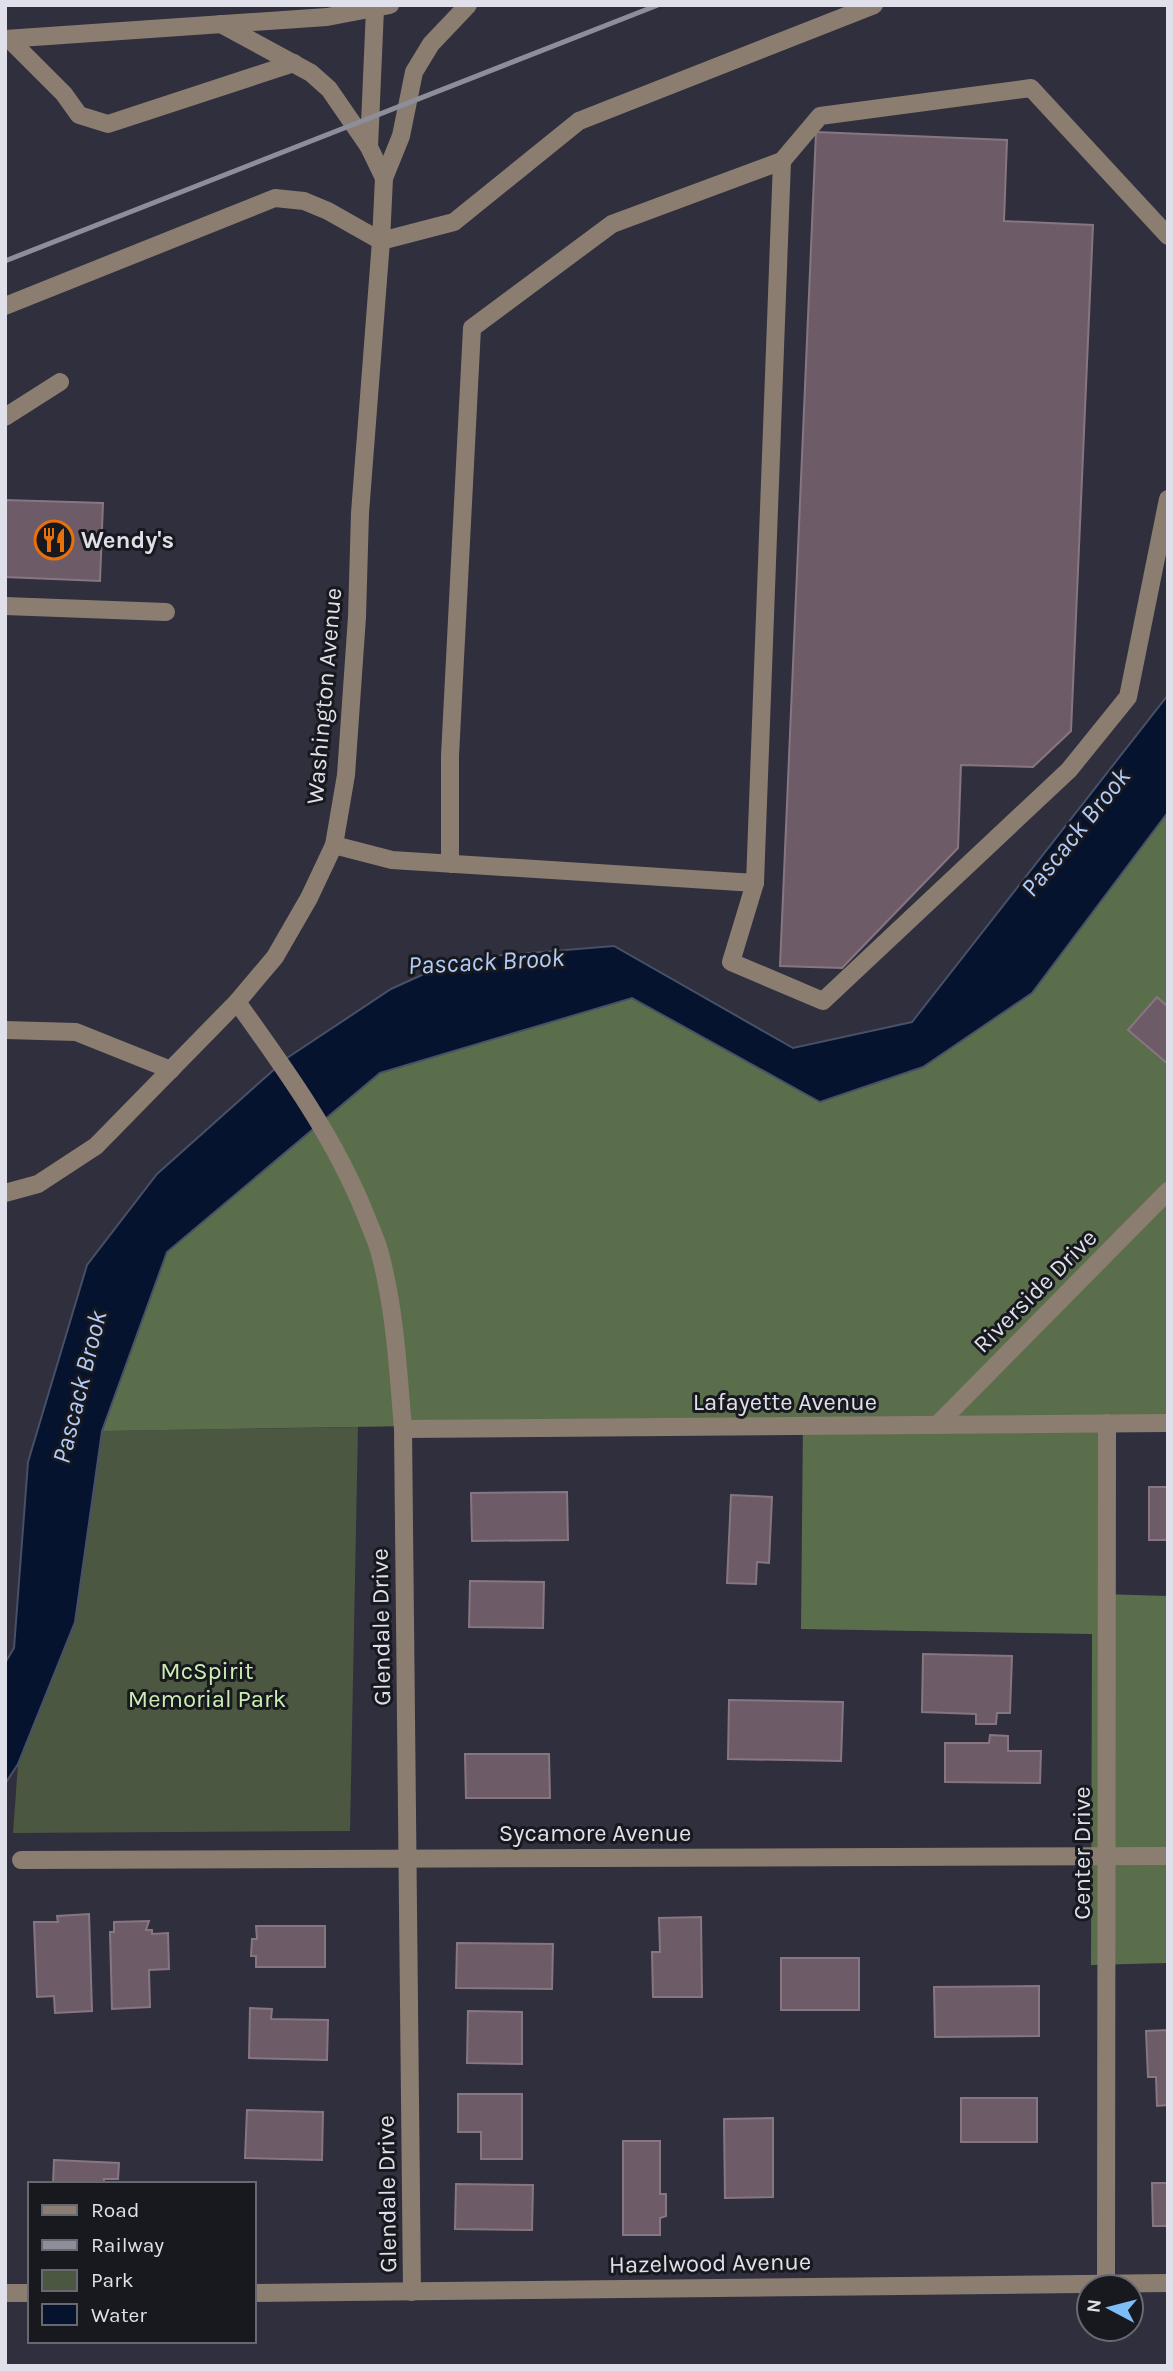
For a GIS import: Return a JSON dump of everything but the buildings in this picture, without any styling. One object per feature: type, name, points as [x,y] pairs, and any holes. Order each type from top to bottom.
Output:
[{"type":"street","name":"Washington Avenue","points":[[5,1194],[37,1184],[96,1146],[237,1002],[275,957],[309,898],[334,845],[346,775],[357,617],[360,513],[384,178],[401,136],[414,72],[432,44],[468,5]]},
{"type":"street","points":[[5,306],[275,198],[304,201],[328,211],[381,241],[454,222],[579,121],[874,5]]},
{"type":"street","name":"Washington Avenue","points":[[383,7],[369,147],[384,178]]},
{"type":"street","points":[[7,39],[221,24],[383,7]]},
{"type":"street","points":[[221,24],[312,73],[329,89],[369,147]]},
{"type":"street","points":[[7,39],[64,94],[79,115],[108,124],[294,64]]},
{"type":"street","points":[[450,864],[450,756],[472,328],[612,225],[782,161],[820,116],[1031,88],[1168,236]]},
{"type":"street","points":[[782,161],[755,883],[731,962],[823,1001],[1069,770],[1128,697],[1168,499]]},
{"type":"street","points":[[5,417],[60,382]]},
{"type":"street","points":[[5,594],[48,597],[70,608]]},
{"type":"street","points":[[5,606],[166,612]]},
{"type":"street","points":[[334,845],[392,860],[755,883]]},
{"type":"street","name":"Glendale Drive","points":[[237,1002],[330,1140],[356,1191],[379,1249],[395,1333],[403,1429],[412,2292]]},
{"type":"street","points":[[5,1030],[76,1032],[171,1070]]},
{"type":"street","name":"Riverside Drive","points":[[937,1425],[1168,1191]]},
{"type":"street","name":"Center Drive","points":[[1106,2273],[1107,1423]]},
{"type":"street","name":"Lafayette Avenue","points":[[403,1429],[1168,1423]]},
{"type":"street","name":"Sycamore Avenue","points":[[21,1860],[1168,1856]]},
{"type":"street","name":"Hazelwood Avenue","points":[[256,2292],[1075,2283]]},
{"type":"street","name":"Hazelwood Avenue","points":[[1145,2283],[1168,2283]]},
{"type":"street","points":[[5,2294],[28,2293]]},
{"type":"green space","points":[[1168,812],[1168,1416],[1099,1416],[1100,1594],[1168,1596],[1168,1963],[1091,1965],[1092,1634],[801,1629],[803,1420],[102,1431],[167,1252],[380,1073],[633,998],[821,1102],[923,1067],[1032,993]]},
{"type":"green space","name":"McSpirit Memorial Park","points":[[358,1427],[350,1831],[13,1833],[18,1764],[75,1622],[102,1431]]},
{"type":"water","name":"Pascack Brook","points":[[1168,695],[1168,812],[1032,993],[923,1067],[820,1102],[632,998],[380,1073],[167,1252],[102,1431],[75,1622],[18,1764],[5,1784],[5,1663],[14,1648],[28,1462],[87,1265],[157,1174],[287,1058],[391,989],[457,959],[614,946],[793,1048],[912,1022]]},
{"type":"railway","points":[[5,261],[658,5]]},
{"type":"place","name":"Wendy's","points":[[54,540]]}]
